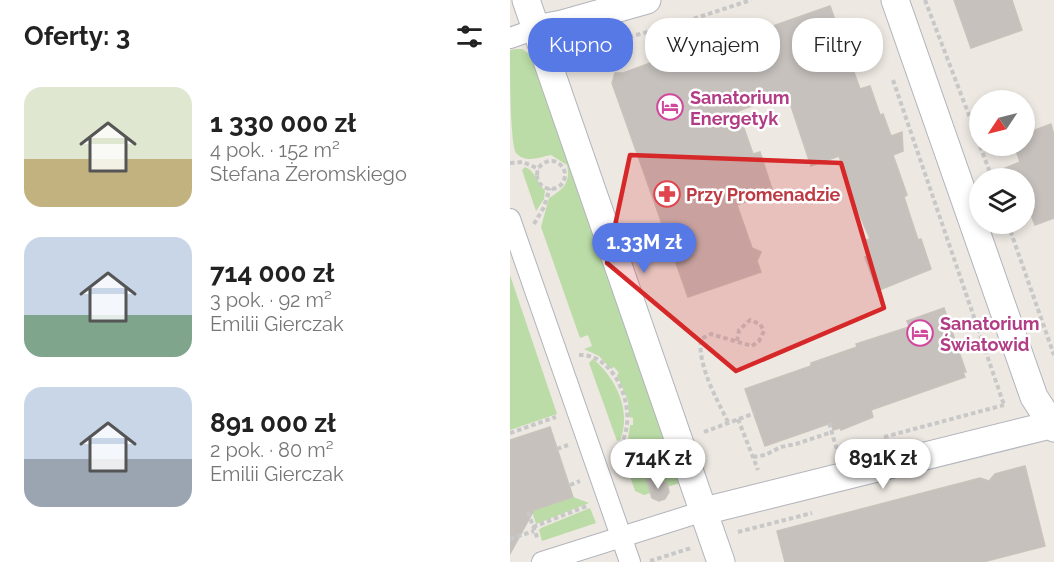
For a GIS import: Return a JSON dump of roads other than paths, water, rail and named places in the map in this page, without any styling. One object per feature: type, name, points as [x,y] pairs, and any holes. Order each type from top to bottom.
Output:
[{"type":"street","points":[[526,0],[532,18]]},
{"type":"street","points":[[583,18],[646,0]]},
{"type":"street","points":[[544,561],[704,511],[1053,425],[1034,397],[895,0]]},
{"type":"street","points":[[510,38],[528,32]]},
{"type":"street","points":[[551,72],[721,562]]},
{"type":"street","points":[[510,219],[630,562]]},
{"type":"place","name":"Sanatorium Energetyk","points":[[670,107]]},
{"type":"place","name":"Przy Promenadzie","points":[[667,194]]},
{"type":"place","name":"Sanatorium Światowid","points":[[920,333]]}]
